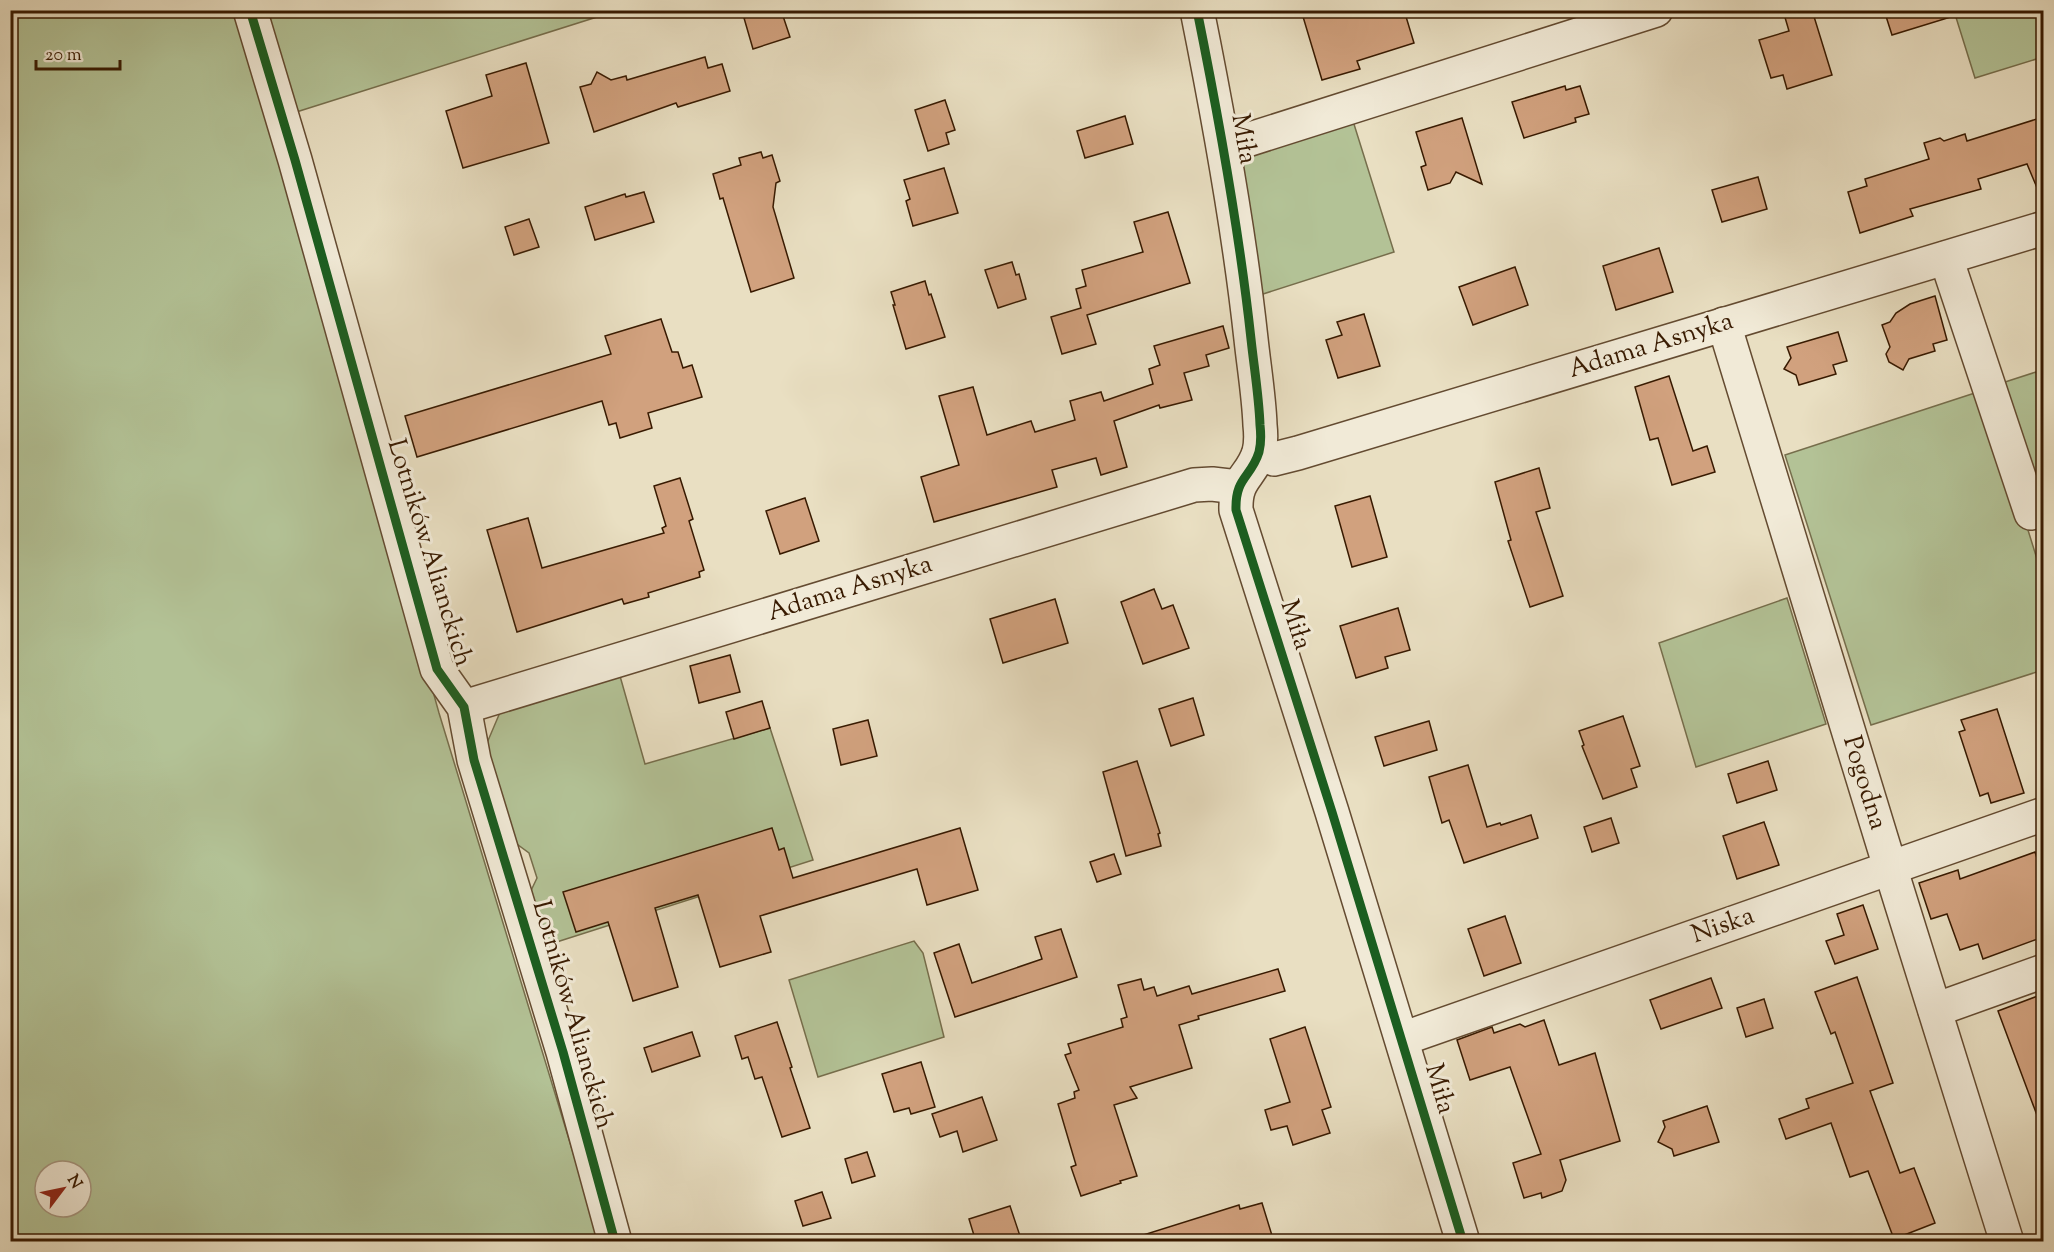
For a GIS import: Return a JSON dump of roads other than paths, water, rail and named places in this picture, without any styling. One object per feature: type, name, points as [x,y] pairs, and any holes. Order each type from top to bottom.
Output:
[{"type":"street","name":"Lotników Alianckich","points":[[250,10],[295,160],[437,669],[464,707],[474,760],[563,1052],[615,1242]]},
{"type":"street","name":"Miła","points":[[1197,10],[1225,147],[1248,307],[1260,423],[1259,453],[1238,487],[1236,510],[1402,1039],[1463,1242]]},
{"type":"street","points":[[1225,147],[1656,10]]},
{"type":"street","name":"Adama Asnyka","points":[[1259,453],[1274,459],[1298,453],[2043,228]]},
{"type":"street","points":[[1946,258],[2031,513],[2043,509]]},
{"type":"street","name":"Pogodna","points":[[1724,324],[2007,1242]]},
{"type":"street","name":"Adama Asnyka","points":[[464,707],[1194,484],[1238,487]]},
{"type":"street","name":"Niska","points":[[1402,1039],[2043,814]]},
{"type":"street","points":[[1935,1010],[2043,971]]}]
